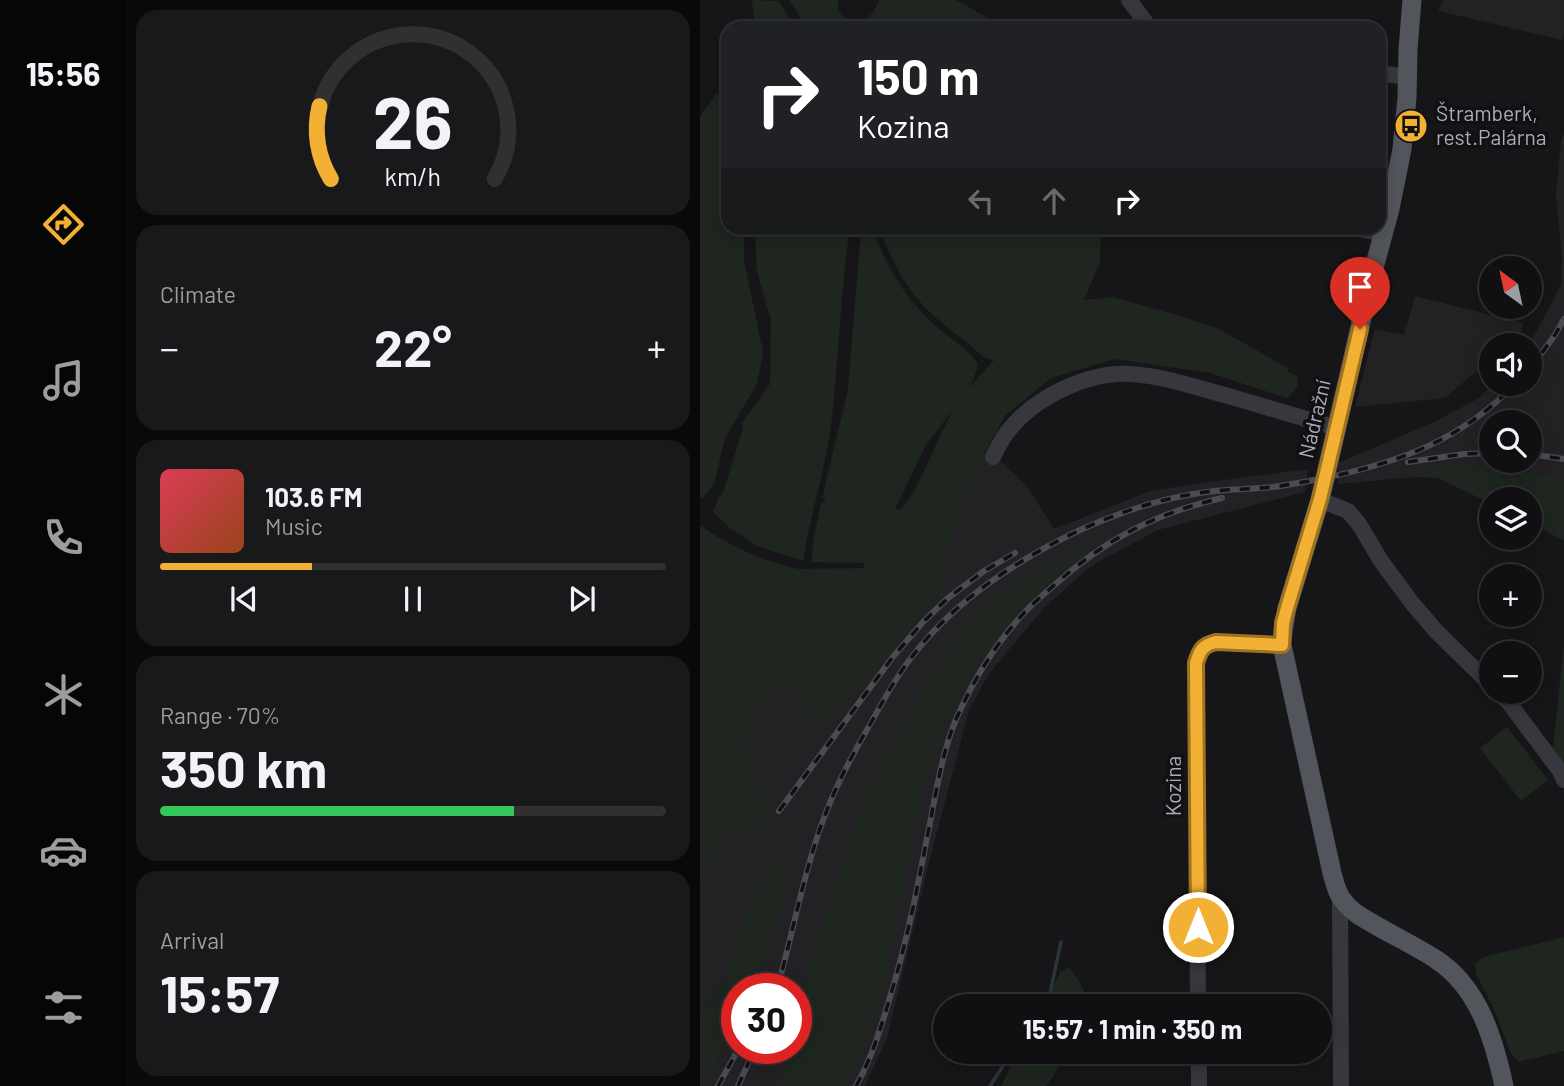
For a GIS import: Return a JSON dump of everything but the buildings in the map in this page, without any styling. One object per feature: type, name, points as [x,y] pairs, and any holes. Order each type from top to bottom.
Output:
[{"type":"main road","name":"Nádražní","points":[[1386,225],[1402,149],[1412,0]]},
{"type":"main road","name":"Nádražní","points":[[1320,499],[1384,235]]},
{"type":"main road","points":[[1320,499],[1283,623],[1282,645],[1340,899],[1357,914],[1439,961],[1454,973],[1483,1016],[1504,1086]]},
{"type":"street","points":[[1129,0],[1145,21]]},
{"type":"street","points":[[1386,74],[1407,77]]},
{"type":"street","points":[[993,457],[1009,429],[1037,404],[1073,385],[1114,374],[1131,374],[1180,383],[1338,428]]},
{"type":"street","points":[[1320,499],[1348,511],[1412,603],[1479,673]]},
{"type":"street","name":"Kozina","points":[[1198,994],[1196,663],[1200,650],[1216,642],[1282,645]]},
{"type":"street","points":[[1509,704],[1564,780]]},
{"type":"street","points":[[1340,899],[1342,1086]]},
{"type":"street","points":[[1199,1064],[1199,1086]]},
{"type":"shaded area","points":[[752,0],[779,1],[791,21],[754,21]]},
{"type":"shaded area","points":[[789,0],[838,0],[838,11],[852,21],[802,21]]},
{"type":"shaded area","points":[[879,0],[956,0],[994,21],[863,21],[869,17]]},
{"type":"shaded area","points":[[1443,0],[1564,0],[1564,34],[1562,40],[1438,11]]},
{"type":"shaded area","points":[[716,94],[721,95],[721,235],[744,235],[744,260],[763,352],[757,384],[725,438],[714,485],[702,498],[700,498],[700,116]]},
{"type":"shaded area","points":[[1564,134],[1564,478],[1536,473],[1542,473],[1542,410],[1479,410],[1479,467],[1440,467],[1416,477],[1338,484],[1338,463],[1432,423],[1481,396],[1542,396],[1542,333],[1535,333],[1561,284],[1562,259],[1556,193]]},
{"type":"shaded area","points":[[849,235],[831,425],[803,561],[757,546],[731,529],[713,512],[723,493],[743,428],[741,424],[770,384],[771,320],[757,272],[755,236]]},
{"type":"shaded area","points":[[860,235],[876,235],[891,269],[916,306],[978,364],[969,388],[994,360],[985,358],[921,303],[900,273],[882,235],[1101,235],[1100,262],[1084,300],[1112,297],[1217,328],[1288,368],[1288,372],[1297,376],[1296,388],[1287,398],[1210,373],[1115,359],[1051,378],[1005,416],[962,495],[938,595],[873,674],[824,723],[814,719],[801,700],[780,682],[757,711],[745,750],[772,812],[757,826],[724,831],[700,878],[700,525],[747,553],[787,567],[823,571],[865,568],[864,563],[811,562],[821,503],[826,502],[823,497],[848,391]],"holes":[[[952,411],[916,488],[901,510],[895,509],[926,445]]]},
{"type":"shaded area","points":[[1415,296],[1479,312],[1479,319],[1507,319],[1523,323],[1520,333],[1479,333],[1479,369],[1445,398],[1355,407],[1375,329],[1404,335]]},
{"type":"shaded area","points":[[953,410],[971,444],[992,457],[995,456],[1027,486],[1054,529],[1150,491],[1308,469],[1305,492],[1158,530],[1091,566],[1044,608],[988,675],[969,710],[887,1038],[865,1086],[700,1086],[700,526],[718,538],[762,559],[798,569],[864,568],[916,488]]},
{"type":"shaded area","points":[[1440,467],[1479,467],[1479,473],[1536,473],[1564,478],[1564,541],[1542,529],[1542,487],[1479,487],[1479,498],[1438,478],[1416,477]]},
{"type":"shaded area","points":[[1079,546],[1089,550],[1025,604],[962,685],[924,782],[879,1005],[846,1086],[777,1086],[783,1064],[812,1064],[812,973],[806,973],[871,784],[932,673],[984,604]]},
{"type":"shaded area","points":[[1564,644],[1564,763],[1560,762],[1553,748]]},
{"type":"shaded area","points":[[1507,727],[1548,780],[1521,801],[1480,748]]},
{"type":"shaded area","points":[[790,845],[787,893],[760,973],[727,973],[755,894],[771,865]]},
{"type":"shaded area","points":[[1564,937],[1564,1051],[1518,1062],[1510,1051],[1494,1009],[1476,974],[1475,964],[1483,957]]},
{"type":"shaded area","points":[[1069,967],[1085,994],[1049,994],[1060,973]]},
{"type":"shaded area","points":[[721,988],[721,1051],[702,1086],[700,1086],[700,1020]]},
{"type":"shaded area","points":[[1012,1064],[1060,1064],[1046,1086],[1001,1086]]},
{"type":"waterway","points":[[1049,994],[1061,942]]},
{"type":"waterway","points":[[990,1086],[1004,1064]]},
{"type":"railway","points":[[1542,353],[1564,319]]},
{"type":"railway","points":[[781,973],[812,854],[827,810],[853,754],[886,696],[928,637],[946,618],[987,584],[1054,543],[1128,511],[1197,493],[1273,487],[1325,478],[1404,456],[1452,434],[1502,396]]},
{"type":"railway","points":[[1408,462],[1479,453]]},
{"type":"railway","points":[[1542,456],[1564,459]]},
{"type":"railway","points":[[856,1086],[877,1038],[898,968],[940,772],[952,729],[964,701],[987,661],[1027,610],[1090,556],[1130,531],[1152,521],[1197,504],[1222,498]]},
{"type":"railway","points":[[779,811],[892,658],[923,622],[948,598],[984,571],[1015,553]]},
{"type":"railway","points":[[718,1086],[730,1064]]},
{"type":"railway","points":[[738,1086],[748,1064]]},
{"type":"place","name":"Štramberk, rest.Palárna","points":[[1411,126]]},
{"type":"route","points":[[1198,927],[1196,663],[1200,650],[1216,642],[1282,645],[1283,623],[1320,499],[1360,329]]}]
